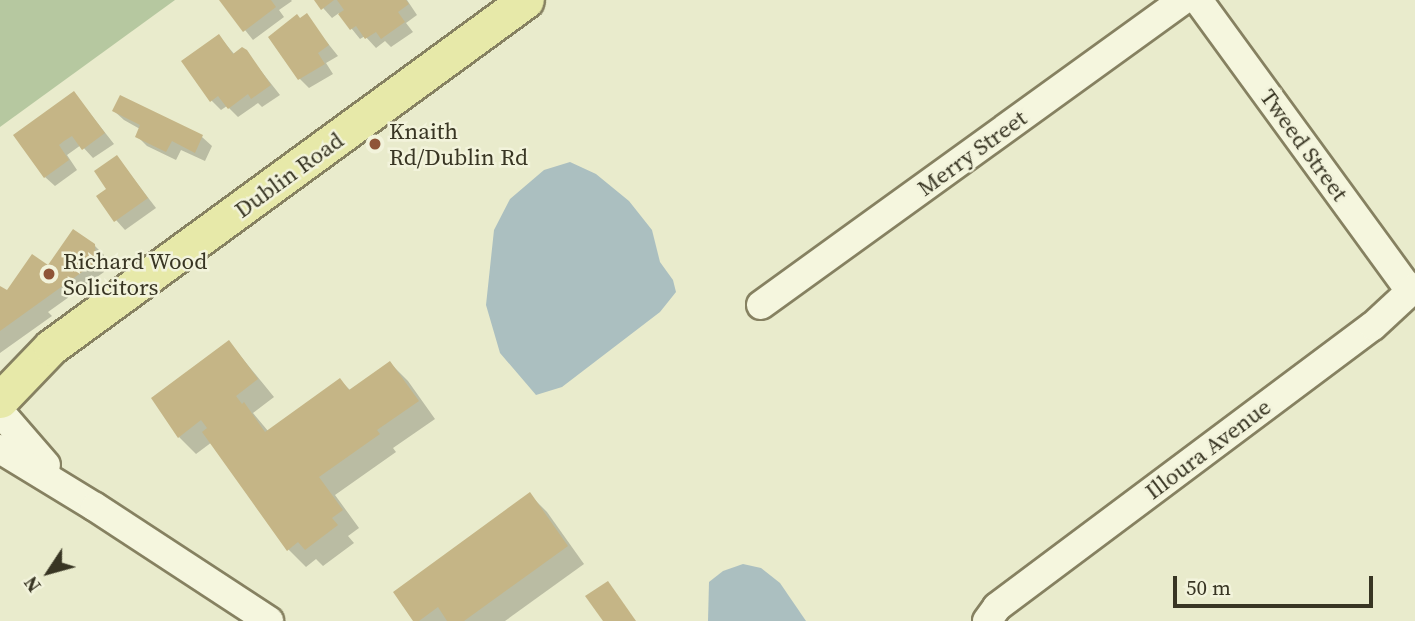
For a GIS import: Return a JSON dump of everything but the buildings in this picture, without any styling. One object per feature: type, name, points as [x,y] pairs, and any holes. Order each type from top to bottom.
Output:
[{"type":"main road","name":"Dublin Road","points":[[0,374],[51,347],[526,0]]},
{"type":"main road","name":"Dublin Road","points":[[0,400],[51,347]]},
{"type":"street","name":"Merry Street","points":[[761,305],[1183,0]]},
{"type":"street","name":"Tweed Street","points":[[1198,0],[1413,289]]},
{"type":"street","name":"Illoura Avenue","points":[[992,614],[1373,326],[1413,289]]},
{"type":"street","points":[[0,412],[26,445],[81,499]]},
{"type":"street","points":[[0,449],[269,621]]},
{"type":"green space","points":[[0,0],[175,0],[0,127]]},
{"type":"shaded area","points":[[570,162],[596,174],[629,201],[652,230],[660,262],[673,280],[676,292],[660,312],[562,387],[536,395],[500,353],[486,305],[494,230],[510,199],[544,170]]},
{"type":"shaded area","points":[[743,564],[761,568],[780,583],[806,621],[708,621],[709,582],[723,571]]},
{"type":"place","name":"Knaith Rd/Dublin Rd","points":[[375,144]]},
{"type":"place","name":"Richard Wood Solicitors","points":[[49,274]]}]
